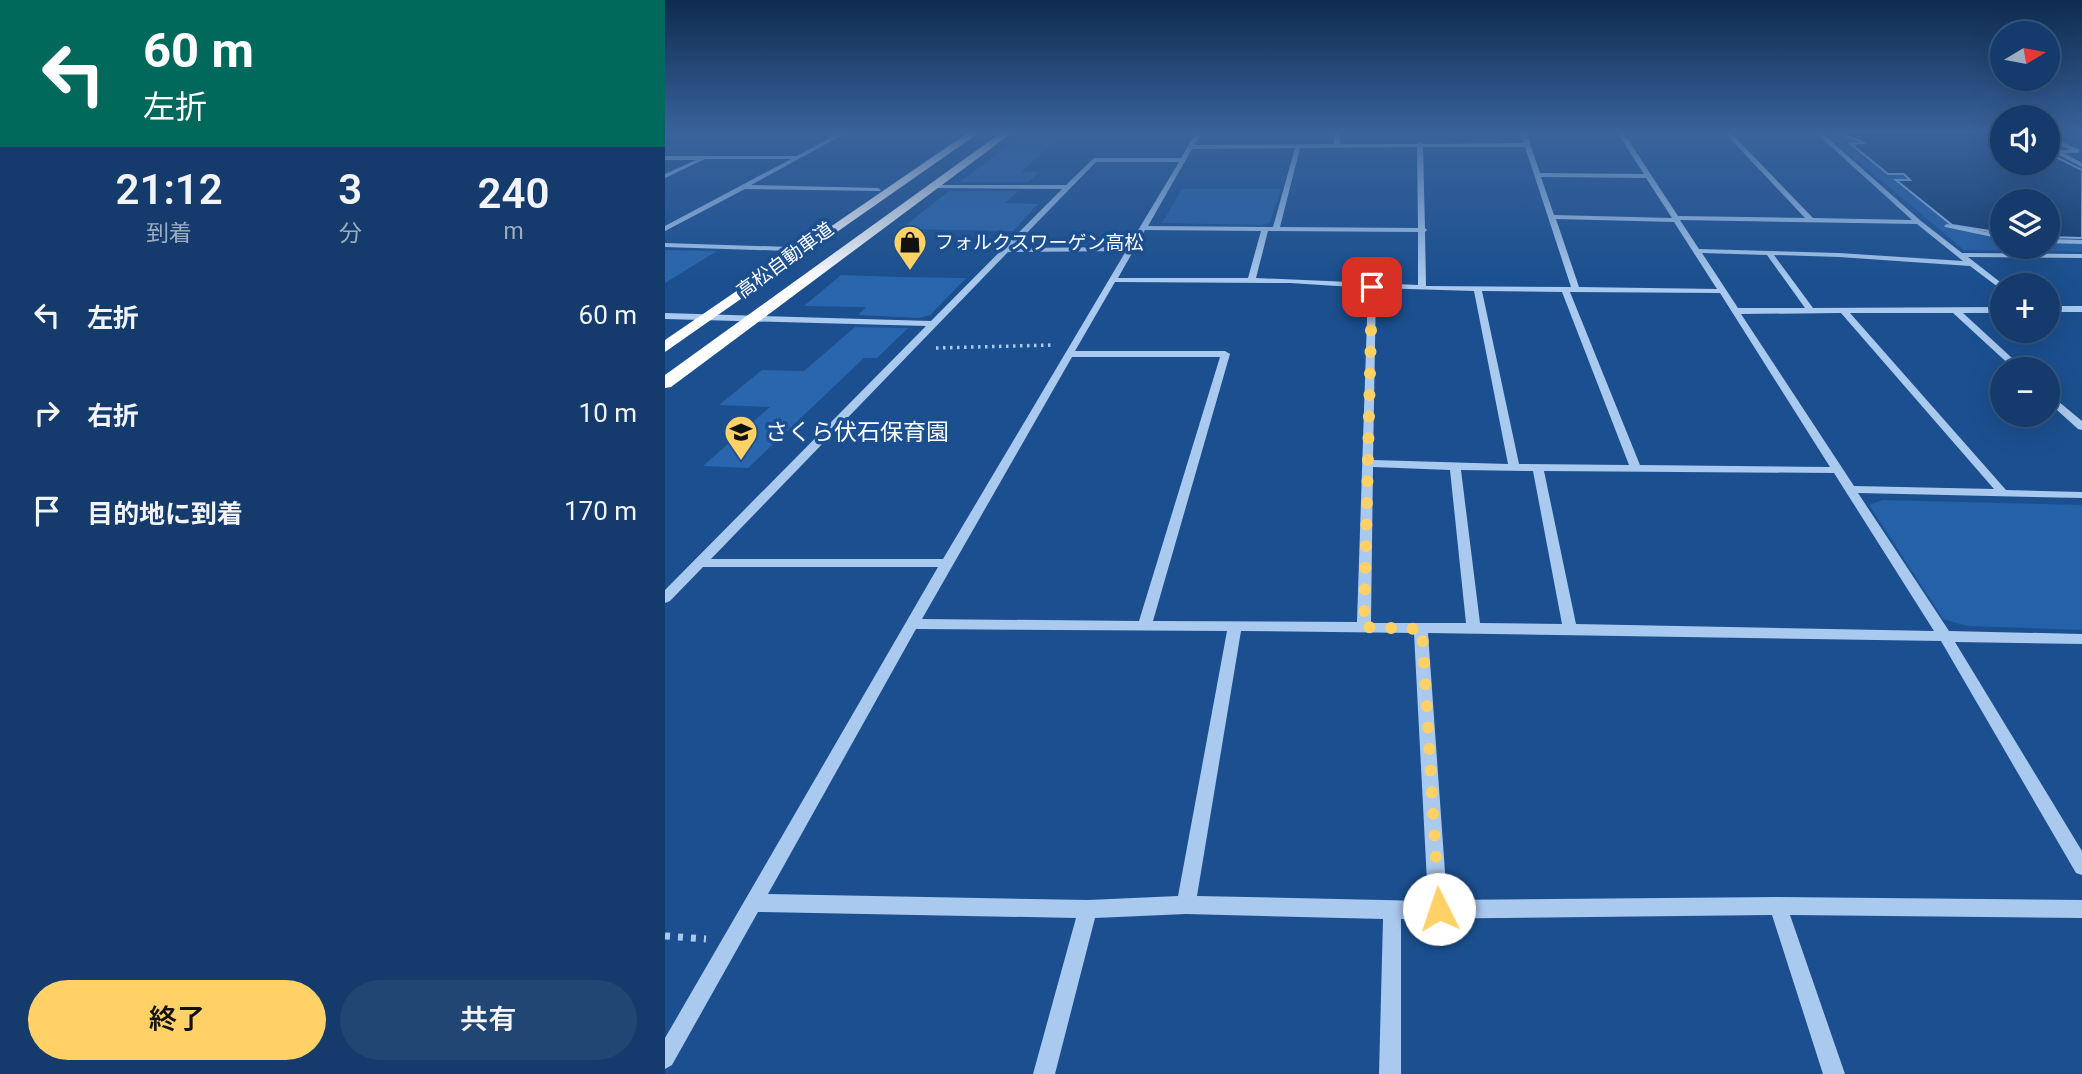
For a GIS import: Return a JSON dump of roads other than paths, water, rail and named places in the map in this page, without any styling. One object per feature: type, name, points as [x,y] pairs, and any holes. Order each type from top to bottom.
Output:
[{"type":"highway","points":[[665,333],[890,182]]},
{"type":"highway","name":"高松自動車道","points":[[665,347],[903,182]]},
{"type":"highway","name":"高松自動車道","points":[[665,369],[925,182]]},
{"type":"highway","points":[[665,383],[941,182]]},
{"type":"street","points":[[665,229],[751,182]]},
{"type":"street","points":[[665,598],[907,348],[1073,182]]},
{"type":"street","points":[[665,1059],[947,563],[1170,182]]},
{"type":"street","points":[[1276,230],[1289,182]]},
{"type":"street","points":[[1421,182],[1422,288]]},
{"type":"street","points":[[1540,182],[1570,289],[1636,468]]},
{"type":"street","points":[[1652,182],[1944,635],[2082,867]]},
{"type":"street","points":[[1775,182],[1811,220]]},
{"type":"street","points":[[1874,182],[1919,222],[1990,278]]},
{"type":"street","points":[[936,186],[1068,187]]},
{"type":"street","points":[[742,187],[878,190]]},
{"type":"street","points":[[1552,217],[1919,222]]},
{"type":"street","points":[[1947,226],[1990,235]]},
{"type":"street","points":[[1144,228],[1423,230]]},
{"type":"street","points":[[1251,281],[1265,229]]},
{"type":"street","points":[[2060,241],[2082,242]]},
{"type":"street","points":[[665,245],[791,249]]},
{"type":"street","points":[[1007,250],[1131,249]]},
{"type":"street","points":[[1696,251],[1768,252],[1974,264]]},
{"type":"street","points":[[1768,252],[1811,311]]},
{"type":"street","points":[[1962,255],[2082,256]]},
{"type":"street","points":[[1113,280],[1290,281],[1422,288],[1721,291]]},
{"type":"street","points":[[1364,627],[1372,287]]},
{"type":"street","points":[[1478,289],[1514,467]]},
{"type":"street","points":[[2060,309],[2082,309]]},
{"type":"street","points":[[1955,310],[2006,357]]},
{"type":"street","points":[[1735,311],[1990,310]]},
{"type":"street","points":[[1845,311],[2004,494]]},
{"type":"street","points":[[665,316],[932,324]]},
{"type":"street","points":[[1072,349],[1225,355],[1145,624]]},
{"type":"street","points":[[2060,407],[2082,427]]},
{"type":"street","points":[[1368,463],[1455,467],[1838,470]]},
{"type":"street","points":[[1455,467],[1474,629]]},
{"type":"street","points":[[1538,467],[1570,629]]},
{"type":"street","points":[[1850,489],[2082,495]]},
{"type":"street","points":[[700,564],[947,563]]},
{"type":"street","points":[[912,624],[1570,629],[2082,639]]},
{"type":"street","points":[[1186,905],[1235,626]]},
{"type":"street","points":[[1422,629],[1439,909]]},
{"type":"street","points":[[753,903],[1088,909],[1186,905],[1392,909],[1778,906],[2082,909]]},
{"type":"street","points":[[1778,906],[1834,1074]]},
{"type":"street","points":[[1044,1074],[1088,909]]},
{"type":"street","points":[[1390,1074],[1392,909]]},
{"type":"place","name":"フォルクスワーゲン高松","points":[[910,272]]},
{"type":"place","name":"さくら伏石保育園","points":[[741,462]]}]
